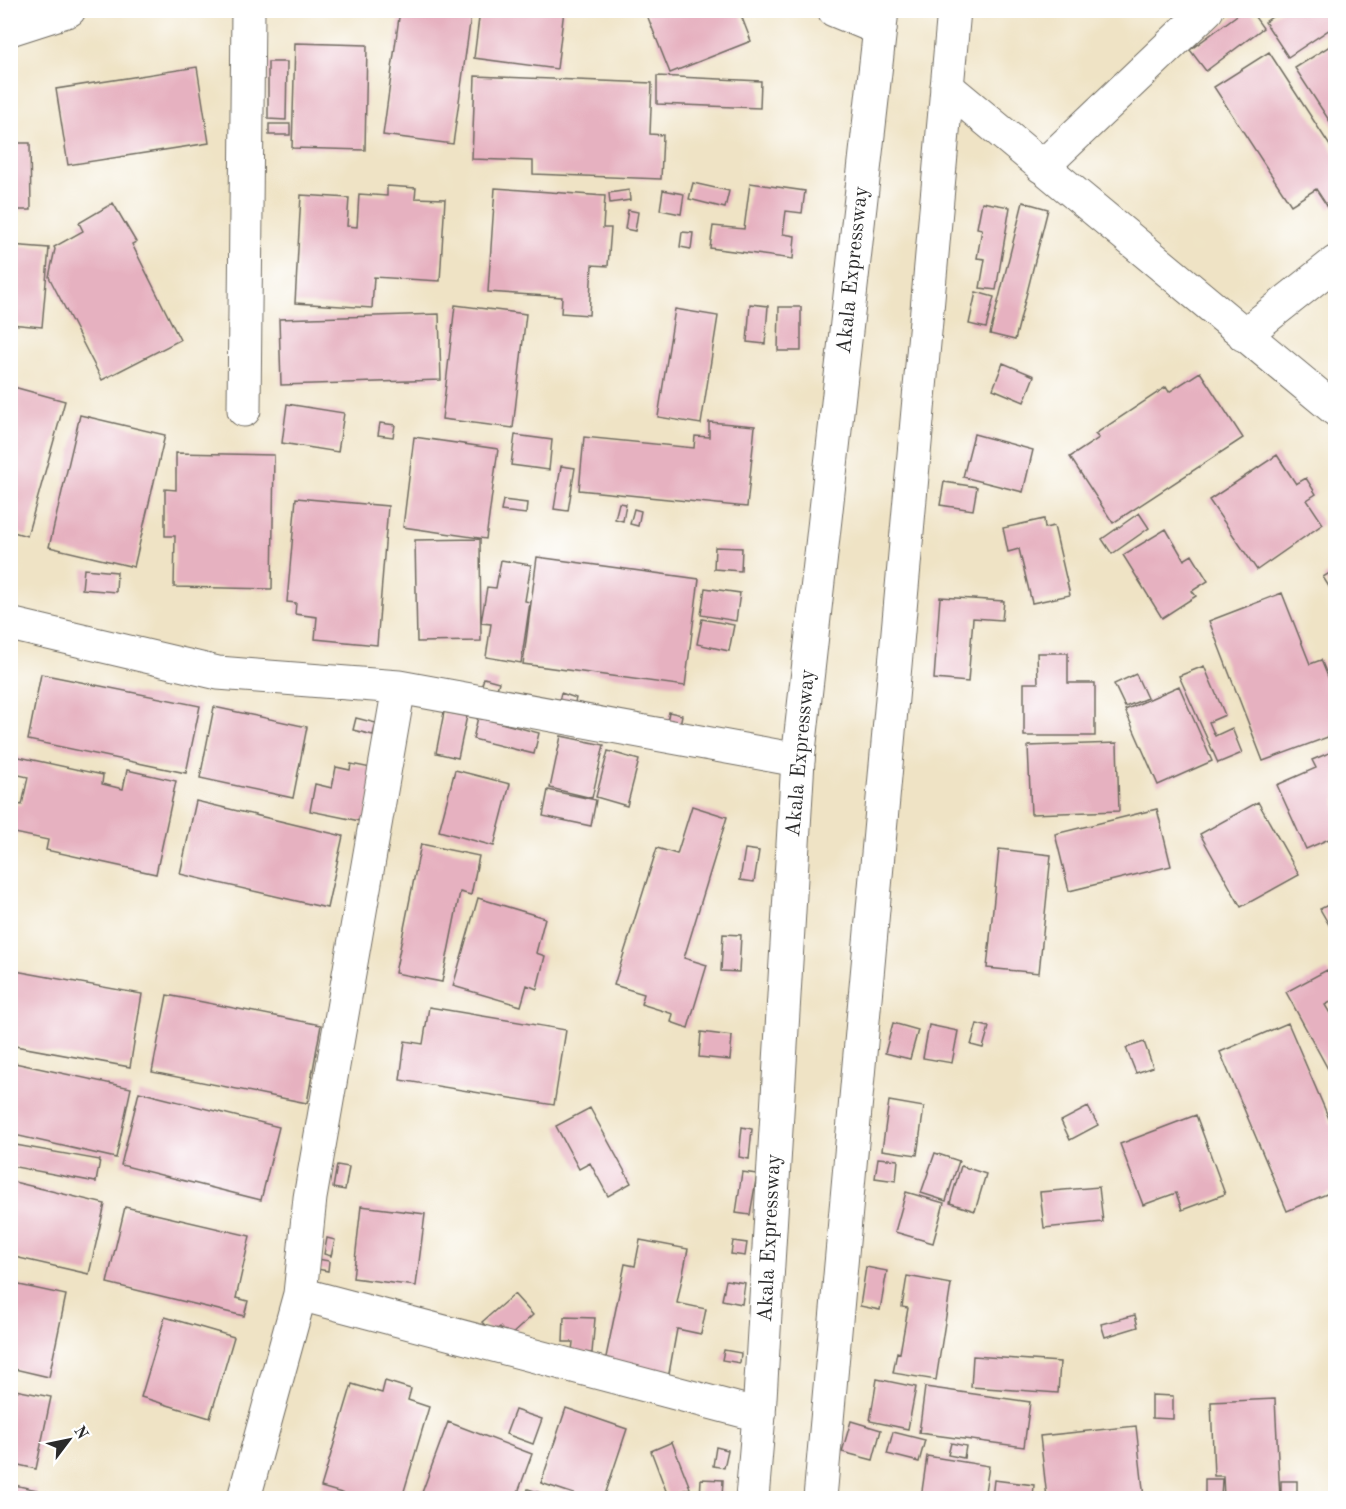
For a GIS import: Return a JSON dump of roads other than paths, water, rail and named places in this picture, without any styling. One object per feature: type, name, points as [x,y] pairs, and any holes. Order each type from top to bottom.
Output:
[{"type":"street","points":[[10,29],[69,10]]},
{"type":"street","points":[[244,410],[248,10]]},
{"type":"street","points":[[834,10],[881,20]]},
{"type":"street","points":[[820,1498],[954,10]]},
{"type":"street","points":[[1042,167],[1207,10]]},
{"type":"street","name":"Akala Expressway","points":[[752,1498],[759,1415],[798,760],[881,20]]},
{"type":"street","points":[[946,87],[1335,410]]},
{"type":"street","points":[[1244,335],[1335,262]]},
{"type":"street","points":[[10,624],[218,673],[399,687],[798,760]]},
{"type":"street","points":[[244,1498],[300,1294],[310,1198],[399,687]]},
{"type":"street","points":[[300,1294],[759,1415]]}]
